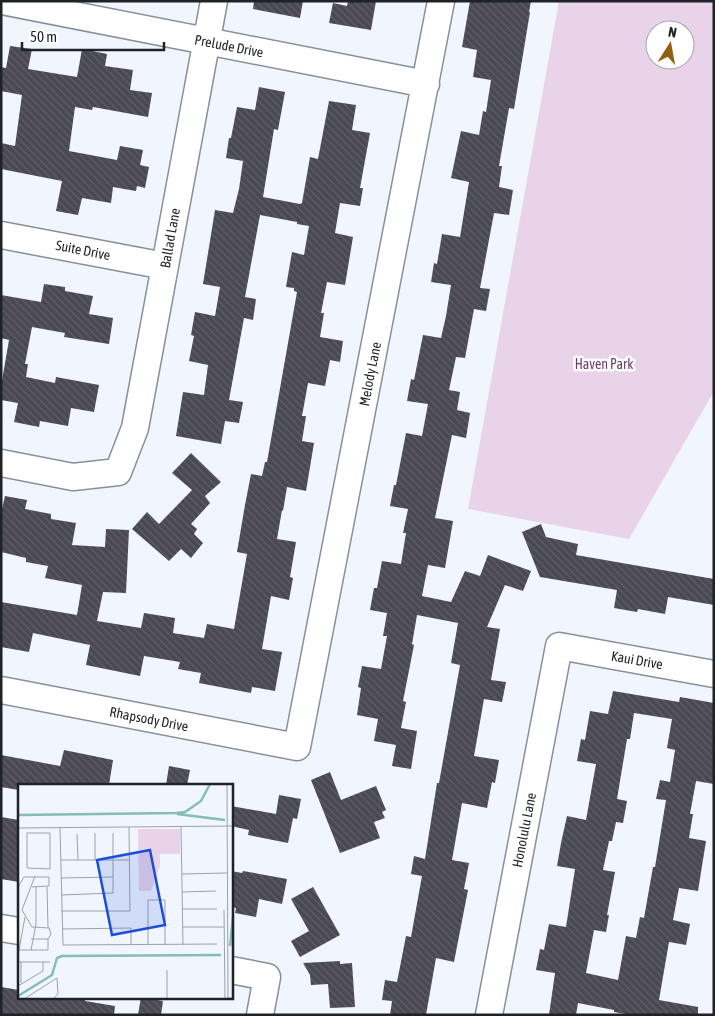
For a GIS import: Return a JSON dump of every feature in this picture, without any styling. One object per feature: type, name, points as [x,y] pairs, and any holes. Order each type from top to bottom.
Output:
[{"type":"street","name":"Prelude Drive","points":[[2,1],[426,84]]},
{"type":"street","name":"Ballad Lane","points":[[1,464],[73,477],[118,472],[135,428],[214,1]]},
{"type":"street","name":"Melody Lane","points":[[297,747],[441,1]]},
{"type":"street","name":"Suite Drive","points":[[1,235],[165,266]]},
{"type":"street","name":"Kaui Drive","points":[[559,646],[714,674]]},
{"type":"street","name":"Honolulu Lane","points":[[489,1015],[559,646]]},
{"type":"street","name":"Rhapsody Drive","points":[[1,690],[297,747]]},
{"type":"street","points":[[1,928],[18,932]]},
{"type":"street","points":[[232,970],[267,977],[260,1015]]},
{"type":"green space","name":"Haven Park","points":[[559,1],[714,1],[714,391],[629,539],[468,509]]},
{"type":"building","points":[[254,1],[303,1],[300,18],[253,9]]},
{"type":"building","points":[[348,1],[376,1],[371,30],[329,23],[333,3],[347,6]]},
{"type":"building","points":[[470,1],[531,1],[514,109],[509,108],[499,166],[502,166],[499,187],[513,190],[509,215],[494,213],[480,288],[490,289],[486,311],[474,309],[465,358],[456,357],[449,390],[460,392],[457,410],[470,413],[466,438],[452,435],[435,518],[453,521],[445,568],[428,565],[422,596],[451,602],[465,571],[480,576],[488,555],[531,571],[523,591],[505,585],[487,627],[500,629],[491,680],[506,682],[502,702],[484,699],[474,756],[499,760],[495,783],[492,782],[487,808],[462,803],[452,860],[469,863],[464,889],[468,890],[454,962],[436,958],[426,1015],[390,1015],[392,1001],[382,1000],[385,980],[397,982],[406,936],[411,937],[422,876],[411,874],[414,856],[425,859],[437,783],[439,783],[460,665],[451,663],[458,623],[417,615],[412,644],[414,645],[403,701],[406,702],[401,728],[417,731],[411,769],[392,766],[396,745],[374,741],[378,719],[357,715],[361,688],[358,687],[362,666],[381,669],[387,636],[383,636],[387,613],[370,610],[374,588],[377,588],[382,561],[401,564],[406,533],[403,533],[408,509],[390,506],[406,433],[422,436],[428,404],[407,401],[411,379],[414,380],[423,335],[441,338],[446,316],[451,285],[431,282],[434,263],[437,264],[442,234],[460,237],[469,182],[451,178],[461,131],[479,135],[483,111],[486,112],[491,80],[473,77],[477,50],[462,47]]},
{"type":"building","points":[[10,46],[32,49],[28,69],[77,77],[82,49],[107,54],[105,66],[133,70],[130,90],[152,93],[148,117],[93,107],[92,110],[75,107],[69,151],[117,160],[120,146],[143,150],[140,165],[149,167],[145,188],[137,186],[136,191],[113,187],[111,203],[82,198],[78,215],[56,211],[62,181],[1,169],[1,143],[15,146],[22,95],[1,91],[1,67],[6,68]]},
{"type":"building","points":[[259,87],[285,92],[278,130],[274,129],[263,197],[302,203],[310,157],[318,159],[329,101],[356,105],[352,130],[370,133],[360,188],[363,188],[360,206],[340,203],[335,233],[353,237],[345,285],[327,282],[321,313],[324,313],[320,337],[343,341],[340,362],[330,360],[325,386],[308,383],[302,416],[306,416],[302,441],[314,443],[306,491],[287,487],[277,539],[296,542],[290,577],[293,578],[289,600],[271,596],[262,649],[282,652],[275,691],[252,687],[251,693],[199,683],[201,673],[178,669],[180,662],[144,656],[140,676],[86,665],[90,645],[33,633],[29,652],[1,647],[1,602],[77,615],[82,585],[45,578],[48,566],[26,562],[26,558],[1,552],[1,513],[5,496],[27,500],[25,509],[51,514],[51,519],[76,523],[72,545],[105,547],[106,529],[129,530],[126,593],[103,592],[97,621],[141,628],[144,613],[175,618],[173,633],[204,638],[207,624],[234,629],[247,554],[237,552],[245,505],[251,474],[262,476],[265,462],[267,462],[297,292],[294,291],[294,288],[286,287],[292,252],[304,255],[309,226],[260,215],[245,297],[256,299],[253,320],[244,318],[229,400],[243,402],[239,423],[225,421],[221,444],[176,436],[183,392],[204,395],[208,365],[189,361],[194,336],[191,335],[195,312],[215,316],[220,287],[203,284],[215,210],[233,213],[243,161],[226,158],[229,138],[231,138],[237,107],[255,110]]},
{"type":"building","points":[[44,284],[65,287],[65,291],[93,296],[89,314],[113,318],[109,344],[64,337],[65,333],[32,327],[25,364],[28,364],[26,377],[55,383],[56,377],[99,385],[94,412],[71,408],[68,426],[40,421],[39,427],[14,422],[18,403],[1,400],[1,386],[9,340],[1,338],[1,295],[41,302]]},
{"type":"building","points":[[191,453],[221,482],[205,496],[210,503],[191,524],[197,529],[194,534],[203,543],[191,558],[181,549],[169,561],[132,529],[147,512],[159,524],[192,490],[172,473]]},
{"type":"building","points":[[541,524],[546,537],[578,544],[576,555],[714,579],[714,605],[668,597],[665,614],[638,609],[637,612],[614,608],[617,590],[540,577],[522,532]]},
{"type":"building","points":[[613,691],[679,702],[680,697],[714,703],[714,784],[696,781],[690,814],[693,814],[689,838],[706,841],[698,891],[679,888],[673,920],[690,924],[686,945],[669,942],[659,1000],[698,1007],[698,1015],[631,1015],[578,1003],[576,1015],[549,1015],[555,973],[536,970],[540,949],[544,950],[549,924],[566,927],[575,869],[557,866],[561,843],[567,816],[586,820],[596,764],[577,761],[581,739],[585,740],[590,711],[608,714]],"holes":[[[634,713],[672,719],[667,748],[675,750],[670,782],[660,780],[656,799],[666,800],[644,918],[640,917],[636,938],[626,936],[618,980],[586,973],[594,930],[606,932],[609,915],[607,915],[615,872],[603,870],[609,841],[612,841],[616,822],[623,823],[627,801],[617,799],[627,739],[630,739]]]},
{"type":"building","points":[[64,750],[113,760],[109,784],[18,784],[18,790],[1,787],[1,755],[60,766]]},
{"type":"building","points":[[169,766],[190,770],[187,784],[166,784]]},
{"type":"building","points":[[330,772],[341,800],[376,786],[386,810],[382,812],[385,818],[374,822],[380,838],[340,853],[311,780]]},
{"type":"building","points":[[279,795],[301,799],[297,819],[293,818],[288,843],[248,835],[249,830],[232,826],[232,806],[276,814]]},
{"type":"building","points":[[1,817],[18,820],[18,882],[1,879]]},
{"type":"building","points":[[232,871],[242,873],[243,871],[287,879],[282,904],[259,899],[256,917],[235,913],[236,908],[232,907]]},
{"type":"building","points":[[313,887],[340,935],[300,957],[291,941],[309,931],[291,899]]},
{"type":"building","points":[[340,961],[340,964],[352,963],[355,1007],[330,1008],[328,984],[311,985],[310,975],[303,963]]},
{"type":"building","points":[[1,987],[18,990],[18,998],[85,998],[85,1001],[115,1006],[114,1015],[1,1015]]},
{"type":"building","points":[[141,998],[163,1001],[161,1015],[138,1015]]}]
